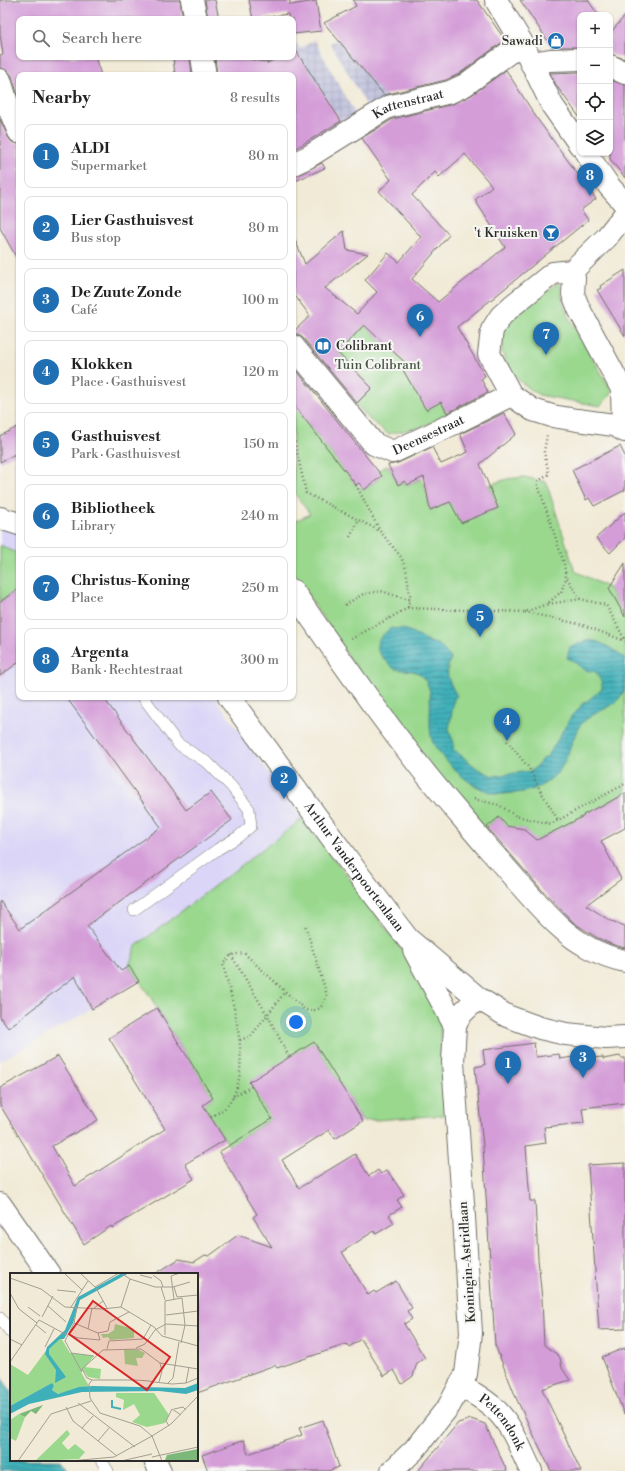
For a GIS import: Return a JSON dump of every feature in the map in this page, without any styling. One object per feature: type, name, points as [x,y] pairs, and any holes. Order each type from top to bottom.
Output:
[{"type":"street","points":[[192,0],[195,16]]},
{"type":"street","points":[[496,0],[522,43],[552,105],[577,141]]},
{"type":"street","name":"Kattenstraat","points":[[296,163],[308,157],[388,107],[450,92],[465,85],[522,43]]},
{"type":"street","points":[[532,62],[577,59]]},
{"type":"street","points":[[202,60],[204,72]]},
{"type":"street","points":[[613,67],[625,73]]},
{"type":"street","points":[[0,80],[16,125]]},
{"type":"street","points":[[588,156],[609,186],[625,204]]},
{"type":"street","points":[[572,271],[574,278],[572,294],[579,310],[622,389],[624,430],[614,425],[552,416],[533,410],[511,395],[489,354],[492,330],[501,316],[553,273],[572,271],[606,238],[625,214]]},
{"type":"street","name":"Deensestraat","points":[[296,350],[374,444],[393,452],[511,395]]},
{"type":"street","points":[[0,518],[16,523]]},
{"type":"street","points":[[296,595],[333,649],[411,755],[455,810],[559,926],[584,945],[612,958],[625,961]]},
{"type":"street","name":"Arthur Vanderpoortenlaan","points":[[231,700],[359,875],[408,939],[455,1026]]},
{"type":"street","name":"Arthur Vanderpoortenlaan","points":[[408,939],[478,998],[506,1016],[540,1028],[566,1034],[606,1038],[625,1037]]},
{"type":"street","points":[[455,1026],[460,1015],[478,998]]},
{"type":"street","name":"Koningin-Astridlaan","points":[[392,1471],[414,1450],[434,1426],[449,1406],[461,1386],[466,1374],[471,1333],[453,1062],[455,1026]]},
{"type":"street","points":[[0,1204],[48,1273]]},
{"type":"street","name":"Pettendonk","points":[[461,1386],[481,1398],[497,1411],[512,1430],[531,1471]]},
{"type":"street","points":[[155,1461],[160,1471]]},
{"type":"lane","points":[[134,910],[218,849],[238,837],[251,826],[249,809],[231,786],[208,763],[178,744],[145,700]]},
{"type":"lane","points":[[0,1318],[10,1332]]},
{"type":"lane","points":[[102,1461],[108,1471]]},
{"type":"path","points":[[552,416],[544,452],[549,474],[537,482],[564,563],[566,578],[580,599]]},
{"type":"path","points":[[296,448],[306,494],[380,530]]},
{"type":"path","points":[[356,485],[380,530],[401,557],[406,569],[410,595],[408,608]]},
{"type":"path","points":[[350,537],[359,520]]},
{"type":"path","points":[[547,604],[561,592],[566,578]]},
{"type":"path","points":[[345,605],[363,594],[381,591],[409,600]]},
{"type":"path","points":[[525,612],[547,604],[580,599],[606,605],[625,641]]},
{"type":"path","points":[[333,649],[408,608],[525,612],[583,625],[625,641]]},
{"type":"path","points":[[507,741],[530,768],[540,790],[558,820]]},
{"type":"path","points":[[455,810],[462,803],[474,799],[499,805],[516,816],[551,824],[625,784]]},
{"type":"path","points":[[211,1117],[224,1108],[232,1097],[240,1075],[240,1040],[223,964],[231,955],[244,953],[305,1010],[315,1010],[323,1006],[327,995],[306,925]]},
{"type":"path","points":[[231,955],[268,1016],[289,1057]]},
{"type":"path","points":[[240,1040],[251,1036],[268,1016],[285,992]]},
{"type":"path","points":[[232,1097],[252,1086]]},
{"type":"shaded area","points":[[337,39],[387,98],[371,107],[369,104],[367,106],[330,43]]},
{"type":"shaded area","points":[[314,40],[357,117],[344,125],[296,51],[296,43],[300,49]]},
{"type":"shaded area","points":[[0,518],[16,523],[16,700],[217,700],[302,819],[136,946],[129,966],[85,993],[92,1009],[0,1061]]},
{"type":"green space","points":[[559,282],[563,303],[569,318],[613,393],[600,406],[539,395],[519,381],[507,366],[502,352],[501,333],[512,318]]},
{"type":"green space","name":"Tuin Colibrant","points":[[367,323],[371,331],[387,346],[390,344],[441,402],[448,414],[422,427],[388,434],[369,419],[356,404],[372,388],[338,353]]},
{"type":"green space","points":[[296,404],[304,418],[356,485],[364,490],[378,479],[373,473],[388,465],[398,485],[405,481],[407,485],[421,479],[426,487],[430,510],[450,502],[461,523],[498,508],[489,485],[507,479],[524,477],[546,482],[575,571],[609,588],[625,617],[625,793],[533,842],[525,830],[513,828],[505,824],[499,817],[484,829],[414,748],[348,656],[296,577],[296,521],[310,514],[296,495]]},
{"type":"green space","points":[[0,545],[16,553],[16,590],[0,602]]},
{"type":"green space","points":[[302,819],[346,874],[408,958],[440,1016],[444,1115],[363,1121],[314,1042],[250,1082],[271,1119],[230,1147],[203,1105],[213,1098],[146,990],[129,966],[136,946]]},
{"type":"water","points":[[391,628],[407,630],[430,642],[438,644],[451,658],[448,669],[448,678],[457,696],[454,699],[449,730],[454,743],[453,749],[478,769],[493,776],[531,771],[539,764],[541,760],[548,756],[572,715],[582,704],[602,689],[602,683],[596,672],[584,670],[572,660],[567,658],[570,647],[585,641],[595,641],[617,652],[625,659],[625,686],[618,700],[582,723],[575,735],[562,767],[549,781],[536,788],[525,791],[497,794],[482,789],[468,781],[450,765],[434,745],[430,732],[430,694],[426,682],[419,673],[409,670],[395,669],[384,659],[378,650],[378,642]]},
{"type":"water","points":[[0,1376],[10,1390],[10,1461],[62,1461],[69,1471],[0,1471]]},
{"type":"building","points":[[0,0],[180,0],[183,16],[16,16],[16,60],[96,60],[100,72],[16,72],[16,89],[12,76],[8,71],[0,68],[0,55],[3,54],[0,34]]},
{"type":"building","points":[[205,0],[215,0],[218,16],[208,16]]},
{"type":"building","points":[[249,0],[290,0],[290,5],[316,1],[321,31],[296,34],[296,16],[288,16],[288,14],[274,16],[252,16]]},
{"type":"building","points":[[353,0],[477,0],[505,40],[459,74],[446,80],[384,95],[324,23],[356,6]]},
{"type":"building","points":[[520,0],[588,0],[596,12],[577,12],[577,47],[552,47]]},
{"type":"building","points":[[625,16],[625,59],[613,55],[613,30]]},
{"type":"building","points":[[296,51],[341,121],[296,148],[296,72],[217,72],[215,60],[254,60],[268,63],[273,60],[296,60]]},
{"type":"building","points":[[173,60],[190,60],[192,72],[175,72]]},
{"type":"building","points":[[506,70],[538,120],[596,199],[581,210],[588,220],[457,327],[485,376],[481,379],[488,392],[447,413],[441,402],[426,410],[403,370],[409,366],[364,325],[338,353],[372,388],[357,403],[303,338],[296,334],[296,329],[310,316],[296,297],[296,242],[305,264],[344,231],[347,250],[368,254],[325,288],[357,314],[377,292],[365,280],[388,253],[399,262],[421,237],[379,191],[391,180],[362,138],[393,119],[453,104],[470,96]],"holes":[[[465,154],[492,186],[475,200],[505,247],[438,302],[412,279],[449,235],[412,195],[435,172],[439,177]]]},
{"type":"building","points":[[577,72],[577,114],[556,85],[550,73]]},
{"type":"building","points":[[613,81],[625,85],[625,178],[610,159],[610,156],[613,156]]},
{"type":"building","points":[[0,119],[8,137],[12,142],[16,143],[16,257],[0,228]]},
{"type":"building","points":[[322,163],[325,168],[296,181],[296,175]]},
{"type":"building","points":[[625,270],[625,336],[597,290],[601,288],[600,286]]},
{"type":"building","points":[[296,370],[382,476],[364,490],[359,483],[356,485],[296,408]]},
{"type":"building","points":[[504,413],[516,434],[480,464],[498,508],[461,523],[450,502],[430,510],[424,477],[407,485],[405,481],[398,485],[388,465],[398,463],[432,447],[441,464],[468,452],[460,434]]},
{"type":"building","points":[[16,428],[16,454],[0,462],[0,436]]},
{"type":"building","points":[[620,446],[625,456],[625,490],[594,506],[589,498],[586,500],[572,470]]},
{"type":"building","points":[[625,512],[625,538],[610,553],[596,538]]},
{"type":"building","points":[[625,563],[625,617],[609,588]]},
{"type":"building","points":[[16,590],[16,664],[0,676],[0,602]]},
{"type":"building","points":[[68,700],[105,700],[186,810],[211,792],[232,820],[87,926],[121,971],[129,966],[139,981],[92,1009],[75,976],[8,1028],[0,1017],[0,901],[20,929],[161,827]]},
{"type":"building","points":[[625,793],[625,828],[601,841],[621,879],[586,905],[609,920],[625,926],[625,948],[611,944],[596,937],[574,923],[541,889],[487,827],[499,817],[507,826],[524,829],[537,840]]},
{"type":"building","points":[[157,1008],[213,1098],[203,1105],[225,1140],[185,1164],[194,1179],[112,1228],[111,1226],[84,1244],[0,1105],[0,1088],[58,1056],[98,1120],[52,1146],[75,1186],[165,1129],[109,1038]]},
{"type":"building","points":[[314,1042],[363,1121],[335,1139],[329,1130],[282,1160],[299,1188],[355,1154],[369,1176],[378,1170],[381,1174],[387,1170],[404,1195],[397,1200],[402,1207],[389,1215],[394,1223],[376,1234],[374,1231],[342,1252],[368,1295],[374,1291],[376,1293],[396,1281],[412,1308],[407,1311],[412,1319],[404,1324],[425,1358],[417,1363],[413,1376],[402,1384],[394,1370],[384,1376],[361,1339],[349,1347],[347,1344],[277,1368],[275,1365],[198,1393],[198,1273],[157,1273],[179,1259],[194,1262],[205,1255],[209,1256],[238,1235],[272,1247],[253,1217],[257,1214],[219,1152],[272,1119],[249,1082]]},
{"type":"building","points":[[534,1043],[536,1057],[559,1054],[560,1059],[580,1056],[581,1059],[603,1057],[603,1059],[620,1056],[621,1058],[625,1058],[625,1103],[582,1108],[584,1123],[544,1127],[546,1143],[526,1146],[530,1201],[535,1201],[544,1345],[558,1355],[562,1368],[570,1380],[542,1389],[581,1471],[551,1471],[517,1400],[495,1345],[483,1146],[475,1067],[485,1065],[483,1050]]},
{"type":"building","points":[[625,1163],[625,1329],[599,1330],[588,1165]]},
{"type":"building","points":[[625,1348],[625,1413],[624,1414],[602,1357]]},
{"type":"building","points":[[471,1419],[485,1424],[507,1471],[418,1471],[458,1423]]},
{"type":"building","points":[[323,1420],[339,1467],[328,1471],[208,1471],[202,1455],[244,1440],[248,1454],[302,1435],[299,1428]]},
{"type":"place","name":"Sawadi","points":[[556,41]]},
{"type":"place","name":"Argenta","points":[[590,196]]},
{"type":"place","name":"'t Kruisken","points":[[551,233]]},
{"type":"place","name":"Bibliotheek","points":[[420,337]]},
{"type":"place","name":"Colibrant","points":[[323,346]]},
{"type":"place","name":"Christus-Koning","points":[[546,355]]},
{"type":"place","name":"Gasthuisvest","points":[[480,637]]},
{"type":"place","name":"Klokken","points":[[507,741]]},
{"type":"place","name":"Lier Gasthuisvest","points":[[284,799]]},
{"type":"place","name":"De Zuute Zonde","points":[[583,1078]]},
{"type":"place","name":"ALDI","points":[[508,1084]]}]
